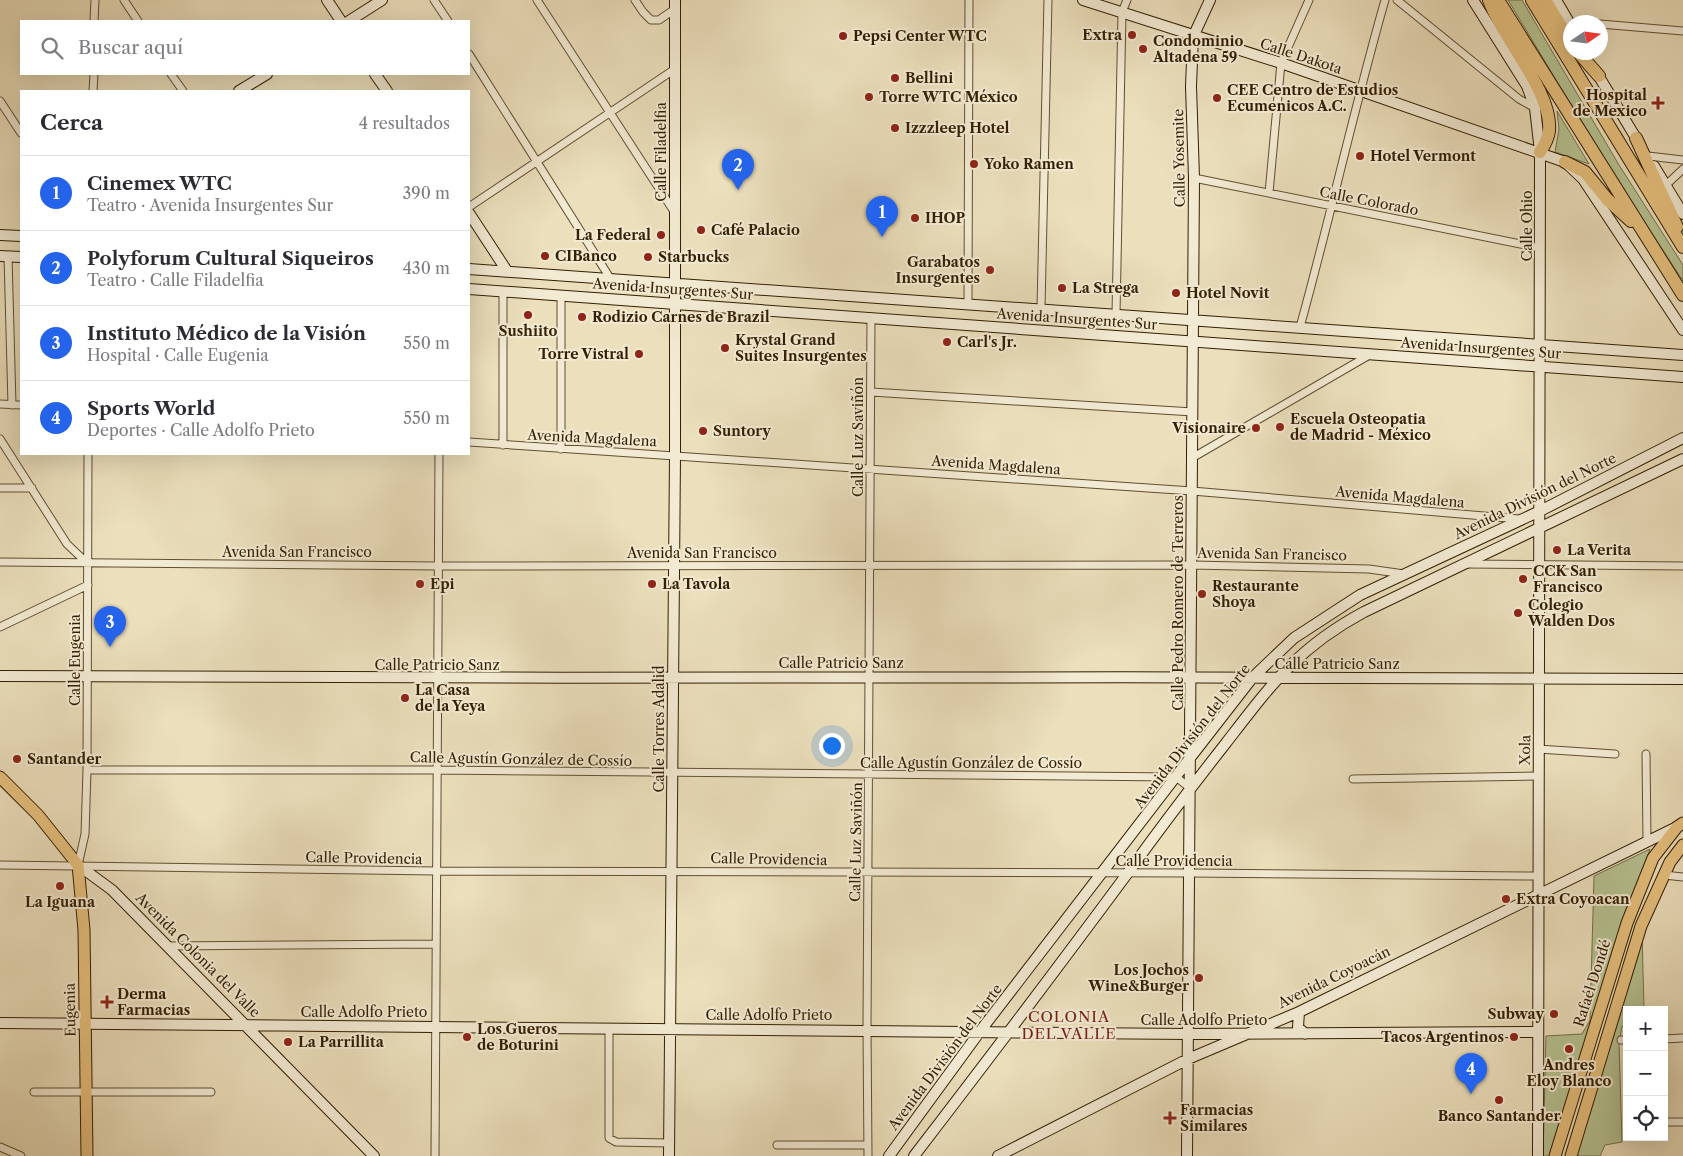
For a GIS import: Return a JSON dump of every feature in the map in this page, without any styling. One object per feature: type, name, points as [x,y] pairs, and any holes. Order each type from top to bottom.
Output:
[{"type":"highway","points":[[1489,0],[1497,18],[1544,102],[1549,128],[1540,152]]},
{"type":"highway","points":[[1498,0],[1683,295]]},
{"type":"highway","points":[[1532,0],[1683,247]]},
{"type":"highway","points":[[1545,0],[1563,30]]},
{"type":"highway","points":[[1585,60],[1599,76]]},
{"type":"highway","points":[[1636,138],[1674,218],[1683,243]]},
{"type":"highway","points":[[1565,162],[1585,172],[1607,199],[1641,230]]},
{"type":"main road","name":"Avenida Colonia del Valle","points":[[0,777],[38,816],[78,865]]},
{"type":"main road","name":"Rafaél Dondé","points":[[1555,1156],[1627,923],[1653,858],[1680,825]]},
{"type":"main road","points":[[1571,1156],[1641,926],[1670,862],[1683,845]]},
{"type":"main road","name":"Eugenia","points":[[78,865],[84,930],[87,1156]]},
{"type":"street","points":[[94,0],[94,20]]},
{"type":"street","points":[[124,0],[137,20]]},
{"type":"street","points":[[327,0],[339,20]]},
{"type":"street","points":[[351,20],[382,0]]},
{"type":"street","points":[[434,0],[447,20]]},
{"type":"street","points":[[537,0],[675,213]]},
{"type":"street","points":[[635,0],[651,20],[659,20],[675,5]]},
{"type":"street","points":[[968,303],[969,0]]},
{"type":"street","points":[[1041,308],[1048,0]]},
{"type":"street","name":"Calle Dakota","points":[[1083,0],[1193,37],[1281,63],[1565,162]]},
{"type":"street","points":[[1116,314],[1122,12],[1127,0]]},
{"type":"street","name":"Calle Yosemite","points":[[1193,320],[1194,178],[1191,86],[1193,37],[1210,0]]},
{"type":"street","points":[[1269,193],[1281,63],[1309,0]]},
{"type":"street","points":[[1300,327],[1333,207],[1360,90],[1386,0]]},
{"type":"street","points":[[1397,0],[1519,99],[1535,108]]},
{"type":"street","name":"Calle Ohio","points":[[1473,0],[1527,86],[1535,108],[1540,152],[1541,344]]},
{"type":"street","points":[[1556,0],[1567,15]]},
{"type":"street","name":"Calle Filadelfia","points":[[675,5],[675,303]]},
{"type":"street","points":[[1608,25],[1683,31]]},
{"type":"street","points":[[470,56],[610,278]]},
{"type":"street","points":[[1590,60],[1683,214]]},
{"type":"street","points":[[470,206],[675,69]]},
{"type":"street","points":[[94,75],[94,90]]},
{"type":"street","points":[[173,75],[182,90]]},
{"type":"street","points":[[241,90],[265,75]]},
{"type":"street","points":[[377,75],[386,90]]},
{"type":"street","points":[[0,101],[20,131]]},
{"type":"street","points":[[1648,156],[1683,160]]},
{"type":"street","points":[[1565,162],[1583,179],[1683,330]]},
{"type":"street","points":[[1666,185],[1683,169]]},
{"type":"street","name":"Calle Colorado","points":[[1194,178],[1540,248]]},
{"type":"street","points":[[470,215],[507,271]]},
{"type":"street","points":[[0,235],[20,236]]},
{"type":"street","points":[[12,405],[4,256],[20,257]]},
{"type":"street","name":"Avenida Insurgentes Sur","points":[[470,268],[1683,355]]},
{"type":"street","name":"Avenida Insurgentes Sur","points":[[470,289],[1683,377]]},
{"type":"street","points":[[503,291],[503,445]]},
{"type":"street","points":[[561,295],[561,449]]},
{"type":"street","name":"Calle Torres Adalid","points":[[669,1156],[675,303]]},
{"type":"street","name":"Calle Luz Saviñón","points":[[868,1156],[866,1030],[870,676],[871,318]]},
{"type":"street","name":"Calle Pedro Romero de Terreros","points":[[1187,1156],[1193,320]]},
{"type":"street","name":"Xola","points":[[1538,1156],[1537,876],[1540,678],[1541,344]]},
{"type":"street","points":[[1192,458],[1371,354]]},
{"type":"street","points":[[871,392],[1193,412]]},
{"type":"street","points":[[0,404],[20,405]]},
{"type":"street","name":"Avenida División del Norte","points":[[889,1156],[981,1030],[1104,873],[1190,758],[1254,677],[1294,638],[1313,623],[1360,595],[1522,520],[1683,438]]},
{"type":"street","points":[[0,439],[67,544],[88,564]]},
{"type":"street","name":"Avenida Magdalena","points":[[470,442],[1192,491],[1522,520]]},
{"type":"street","name":"Calle Eugenia","points":[[78,865],[85,834],[87,770],[88,455]]},
{"type":"street","points":[[435,1156],[439,455]]},
{"type":"street","points":[[914,1156],[1010,1032],[1191,788],[1278,677],[1312,644],[1334,628],[1683,459]]},
{"type":"street","points":[[0,488],[32,488]]},
{"type":"street","name":"Avenida San Francisco","points":[[0,562],[438,566],[1192,565],[1369,569],[1404,574]]},
{"type":"street","points":[[1466,564],[1683,566]]},
{"type":"street","points":[[0,627],[88,585]]},
{"type":"street","name":"Calle Patricio Sanz","points":[[0,676],[438,679],[870,676],[1683,679]]},
{"type":"street","points":[[1538,749],[1615,754]]},
{"type":"street","points":[[1646,754],[1647,840]]},
{"type":"street","name":"Calle Agustín González de Cossío","points":[[87,770],[437,770],[869,776],[1176,776]]},
{"type":"street","points":[[1176,776],[1191,788]]},
{"type":"street","points":[[1353,779],[1538,776]]},
{"type":"street","name":"Avenida Coyoacán","points":[[998,1156],[1188,1060],[1246,1033],[1299,1012],[1680,825]]},
{"type":"street","name":"Calle Providencia","points":[[0,865],[436,871],[1537,876]]},
{"type":"street","name":"Avenida Colonia del Valle","points":[[78,865],[112,890],[374,1156]]},
{"type":"street","points":[[1664,875],[1683,877]]},
{"type":"street","points":[[168,946],[436,944]]},
{"type":"street","points":[[1299,1012],[1298,1027],[1304,1034]]},
{"type":"street","name":"Calle Adolfo Prieto","points":[[0,1023],[981,1030],[1188,1034],[1538,1032]]},
{"type":"street","points":[[609,1028],[609,1138],[616,1142],[670,1143]]},
{"type":"street","points":[[1668,1038],[1683,1038]]},
{"type":"street","points":[[34,1092],[211,1092]]},
{"type":"street","points":[[1668,1122],[1683,1122]]},
{"type":"street","points":[[777,1145],[868,1144]]},
{"type":"street","points":[[0,1147],[21,1156]]},
{"type":"green space","points":[[1508,0],[1522,0],[1619,165],[1683,265],[1683,281],[1609,168]]},
{"type":"green space","points":[[1557,111],[1589,164],[1555,152],[1559,129]]},
{"type":"green space","points":[[1650,849],[1586,1040],[1551,1156],[1543,1156],[1546,1036],[1582,1034],[1590,1020],[1594,876]]},
{"type":"green space","points":[[1642,930],[1644,1006],[1623,1006],[1623,1026],[1619,1044],[1622,1142],[1605,1145],[1600,1156],[1575,1156]]},
{"type":"place","name":"Extra","points":[[1132,35]]},
{"type":"place","name":"Pepsi Center WTC","points":[[843,36]]},
{"type":"place","name":"Condominio Altadena 59","points":[[1143,49]]},
{"type":"place","name":"Bellini","points":[[895,78]]},
{"type":"place","name":"Torre WTC México","points":[[869,97]]},
{"type":"place","name":"CEE Centro de Estudios Ecumenicos A.C.","points":[[1217,98]]},
{"type":"place","name":"Hospital de Mexico","points":[[1658,103]]},
{"type":"place","name":"Izzzleep Hotel","points":[[895,128]]},
{"type":"place","name":"Hotel Vermont","points":[[1360,156]]},
{"type":"place","name":"Yoko Ramen","points":[[974,164]]},
{"type":"place","name":"Polyforum Cultural Siqueiros","points":[[738,190]]},
{"type":"place","name":"IHOP","points":[[915,218]]},
{"type":"place","name":"Café Palacio","points":[[701,230]]},
{"type":"place","name":"La Federal","points":[[661,235]]},
{"type":"place","name":"Cinemex WTC","points":[[882,237]]},
{"type":"place","name":"CIBanco","points":[[545,256]]},
{"type":"place","name":"Starbucks","points":[[648,257]]},
{"type":"place","name":"Garabatos Insurgentes","points":[[990,270]]},
{"type":"place","name":"La Strega","points":[[1062,288]]},
{"type":"place","name":"Hotel Novit","points":[[1176,293]]},
{"type":"place","name":"Sushiito","points":[[528,315]]},
{"type":"place","name":"Rodizio Carnes de Brazil","points":[[582,317]]},
{"type":"place","name":"Carl's Jr.","points":[[947,342]]},
{"type":"place","name":"Krystal Grand Suites Insurgentes","points":[[725,348]]},
{"type":"place","name":"Torre Vistral","points":[[639,354]]},
{"type":"place","name":"Escuela Osteopatia de Madrid - México","points":[[1280,427]]},
{"type":"place","name":"Visionaire","points":[[1256,428]]},
{"type":"place","name":"Suntory","points":[[703,431]]},
{"type":"place","name":"La Verita","points":[[1557,550]]},
{"type":"place","name":"CCK San Francisco","points":[[1523,579]]},
{"type":"place","name":"Epi","points":[[420,584]]},
{"type":"place","name":"La Tavola","points":[[652,584]]},
{"type":"place","name":"Restaurante Shoya","points":[[1202,594]]},
{"type":"place","name":"Colegio Walden Dos","points":[[1518,613]]},
{"type":"place","name":"Instituto Médico de la Visión","points":[[110,647]]},
{"type":"place","name":"La Casa de la Yeya","points":[[405,698]]},
{"type":"place","name":"Santander","points":[[17,759]]},
{"type":"place","name":"La Iguana","points":[[60,886]]},
{"type":"place","name":"Extra Coyoacan","points":[[1506,899]]},
{"type":"place","name":"Los Jochos Wine&Burger","points":[[1199,978]]},
{"type":"place","name":"Derma Farmacias","points":[[107,1002]]},
{"type":"place","name":"Subway","points":[[1554,1014]]},
{"type":"place","name":"Los Gueros de Boturini","points":[[467,1037]]},
{"type":"place","name":"Tacos Argentinos","points":[[1514,1037]]},
{"type":"place","name":"La Parrillita","points":[[288,1042]]},
{"type":"place","name":"Andres Eloy Blanco","points":[[1569,1049]]},
{"type":"place","name":"Sports World","points":[[1471,1094]]},
{"type":"place","name":"Banco Santander","points":[[1499,1100]]},
{"type":"place","name":"Farmacias Similares","points":[[1170,1118]]},
{"type":"district","name":"COLONIA DEL VALLE","points":[[1069,1026]]}]
